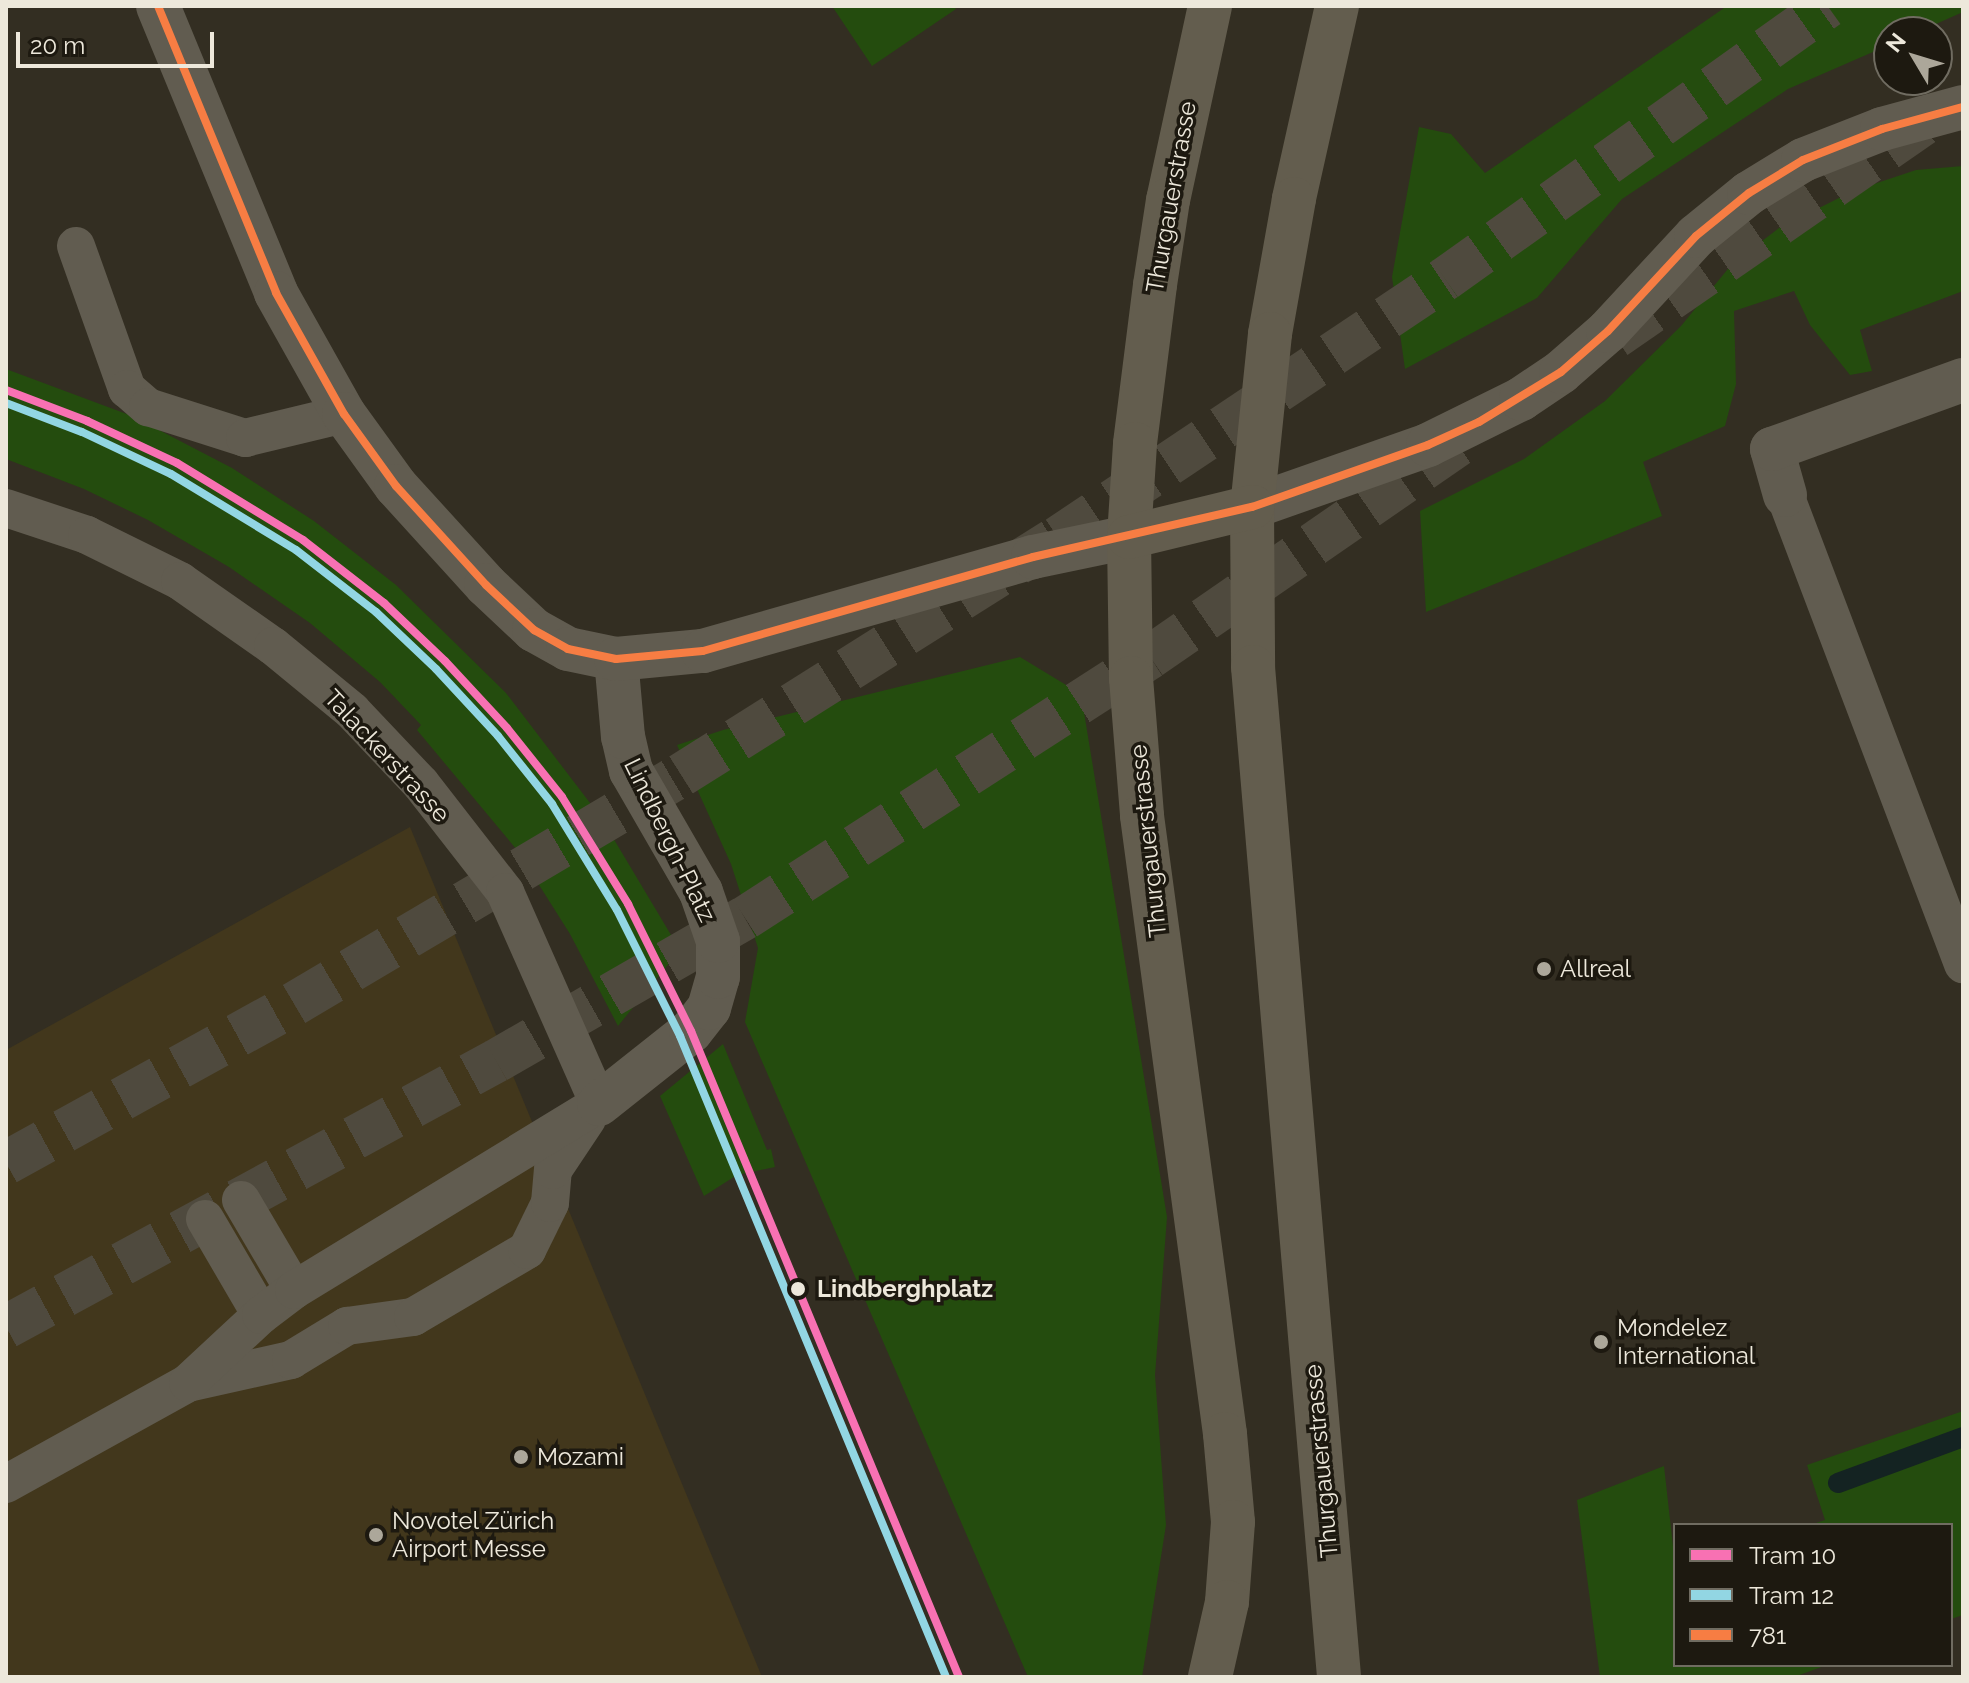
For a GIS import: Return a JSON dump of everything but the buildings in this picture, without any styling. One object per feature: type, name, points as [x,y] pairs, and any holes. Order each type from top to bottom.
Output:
[{"type":"main road","name":"Thurgauerstrasse","points":[[1210,6],[1171,186],[1155,285],[1135,444],[1129,537],[1131,678],[1142,816],[1225,1434],[1233,1522],[1227,1602],[1210,1677]]},
{"type":"main road","name":"Thurgauerstrasse","points":[[1337,6],[1294,199],[1270,334],[1252,507],[1253,667],[1339,1677]]},
{"type":"main road","points":[[1129,537],[1252,507]]},
{"type":"street","points":[[158,6],[276,293],[344,414],[396,486],[486,585],[534,630],[568,649],[616,659],[703,651],[1033,557],[1129,537]]},
{"type":"street","points":[[1252,507],[1428,445],[1521,399],[1561,372],[1608,331],[1696,236],[1749,193],[1803,160],[1882,129],[1963,107]]},
{"type":"street","points":[[1785,495],[1772,449],[1963,380]]},
{"type":"street","name":"Lindbergh-Platz","points":[[599,1104],[691,1031],[709,1008],[718,977],[718,941],[701,892],[631,771],[623,737],[616,659]]},
{"type":"lane","points":[[76,246],[127,389],[148,407],[245,438],[344,414]]},
{"type":"lane","points":[[1785,495],[1963,964]]},
{"type":"lane","name":"Talackerstrasse","points":[[6,508],[87,535],[180,581],[273,646],[352,711],[421,784],[505,892],[599,1104]]},
{"type":"lane","points":[[6,1484],[188,1383],[261,1315],[294,1290],[599,1104]]},
{"type":"lane","name":"Lindbergh-Platz","points":[[188,1383],[291,1360],[347,1326],[413,1317],[527,1250],[550,1203],[553,1170],[575,1134],[599,1104]]},
{"type":"lane","points":[[241,1200],[294,1290]]},
{"type":"lane","points":[[205,1219],[261,1315]]},
{"type":"shaded area","points":[[410,827],[762,1677],[6,1677],[6,1050]]},
{"type":"green space","points":[[832,6],[954,6],[956,9],[872,66]]},
{"type":"green space","points":[[1727,6],[1963,6],[1963,12],[1953,16],[1873,16],[1873,52],[1788,89],[1622,199],[1537,298],[1405,369],[1392,277],[1419,127],[1451,134],[1485,173]]},
{"type":"green space","points":[[1963,166],[1963,291],[1860,330],[1872,371],[1850,375],[1810,325],[1794,291],[1734,311],[1736,384],[1725,426],[1643,462],[1662,516],[1426,612],[1420,511],[1524,459],[1605,401],[1681,326],[1732,264],[1779,228],[1853,191],[1916,170]]},
{"type":"green space","points":[[6,369],[132,416],[232,468],[314,521],[396,585],[506,693],[600,816],[680,950],[618,1026],[570,934],[517,850],[417,730],[421,725],[380,682],[310,623],[229,567],[148,520],[84,489],[6,459]]},
{"type":"green space","points":[[1020,657],[1081,694],[1167,1217],[1155,1375],[1166,1525],[1142,1677],[1028,1677],[745,1022],[758,948],[731,864],[677,745],[723,730]]},
{"type":"green space","points":[[723,1044],[767,1150],[771,1149],[775,1167],[737,1175],[704,1196],[660,1096]]},
{"type":"green space","points":[[1963,1411],[1963,1615],[1953,1618],[1953,1523],[1816,1523],[1825,1520],[1807,1465]]},
{"type":"green space","points":[[1664,1466],[1673,1546],[1673,1667],[1822,1667],[1794,1677],[1600,1677],[1577,1500]]},
{"type":"waterway","points":[[1838,1483],[1963,1437]]},
{"type":"tunnel","points":[[6,1163],[294,1004],[681,775],[1058,538],[1445,279],[1828,6]]},
{"type":"tunnel","points":[[1615,337],[1933,117]]},
{"type":"tunnel","points":[[6,1327],[496,1061],[745,918],[1150,657],[1469,437]]},
{"type":"tram line","name":"10","points":[[6,390],[87,421],[177,463],[303,540],[384,603],[445,661],[507,728],[562,797],[628,904],[691,1031],[959,1677]]},
{"type":"tram line","name":"12","points":[[6,403],[82,432],[171,474],[296,550],[376,612],[436,669],[498,736],[552,804],[617,910],[680,1036],[946,1677]]},
{"type":"transit line","name":"781","points":[[158,6],[276,293],[344,414],[396,486],[486,585],[534,630],[568,649],[616,659],[703,651],[1033,557],[1252,507],[1428,445],[1479,422],[1561,372],[1608,331],[1696,236],[1749,193],[1803,160],[1882,129],[1963,107]]},
{"type":"place","name":"Allreal","points":[[1544,969]]},
{"type":"place","name":"Lindberghplatz","points":[[798,1289]]},
{"type":"place","name":"Mondelez International","points":[[1601,1342]]},
{"type":"place","name":"Mozami","points":[[521,1457]]},
{"type":"place","name":"Novotel Zürich Airport Messe","points":[[376,1535]]}]
